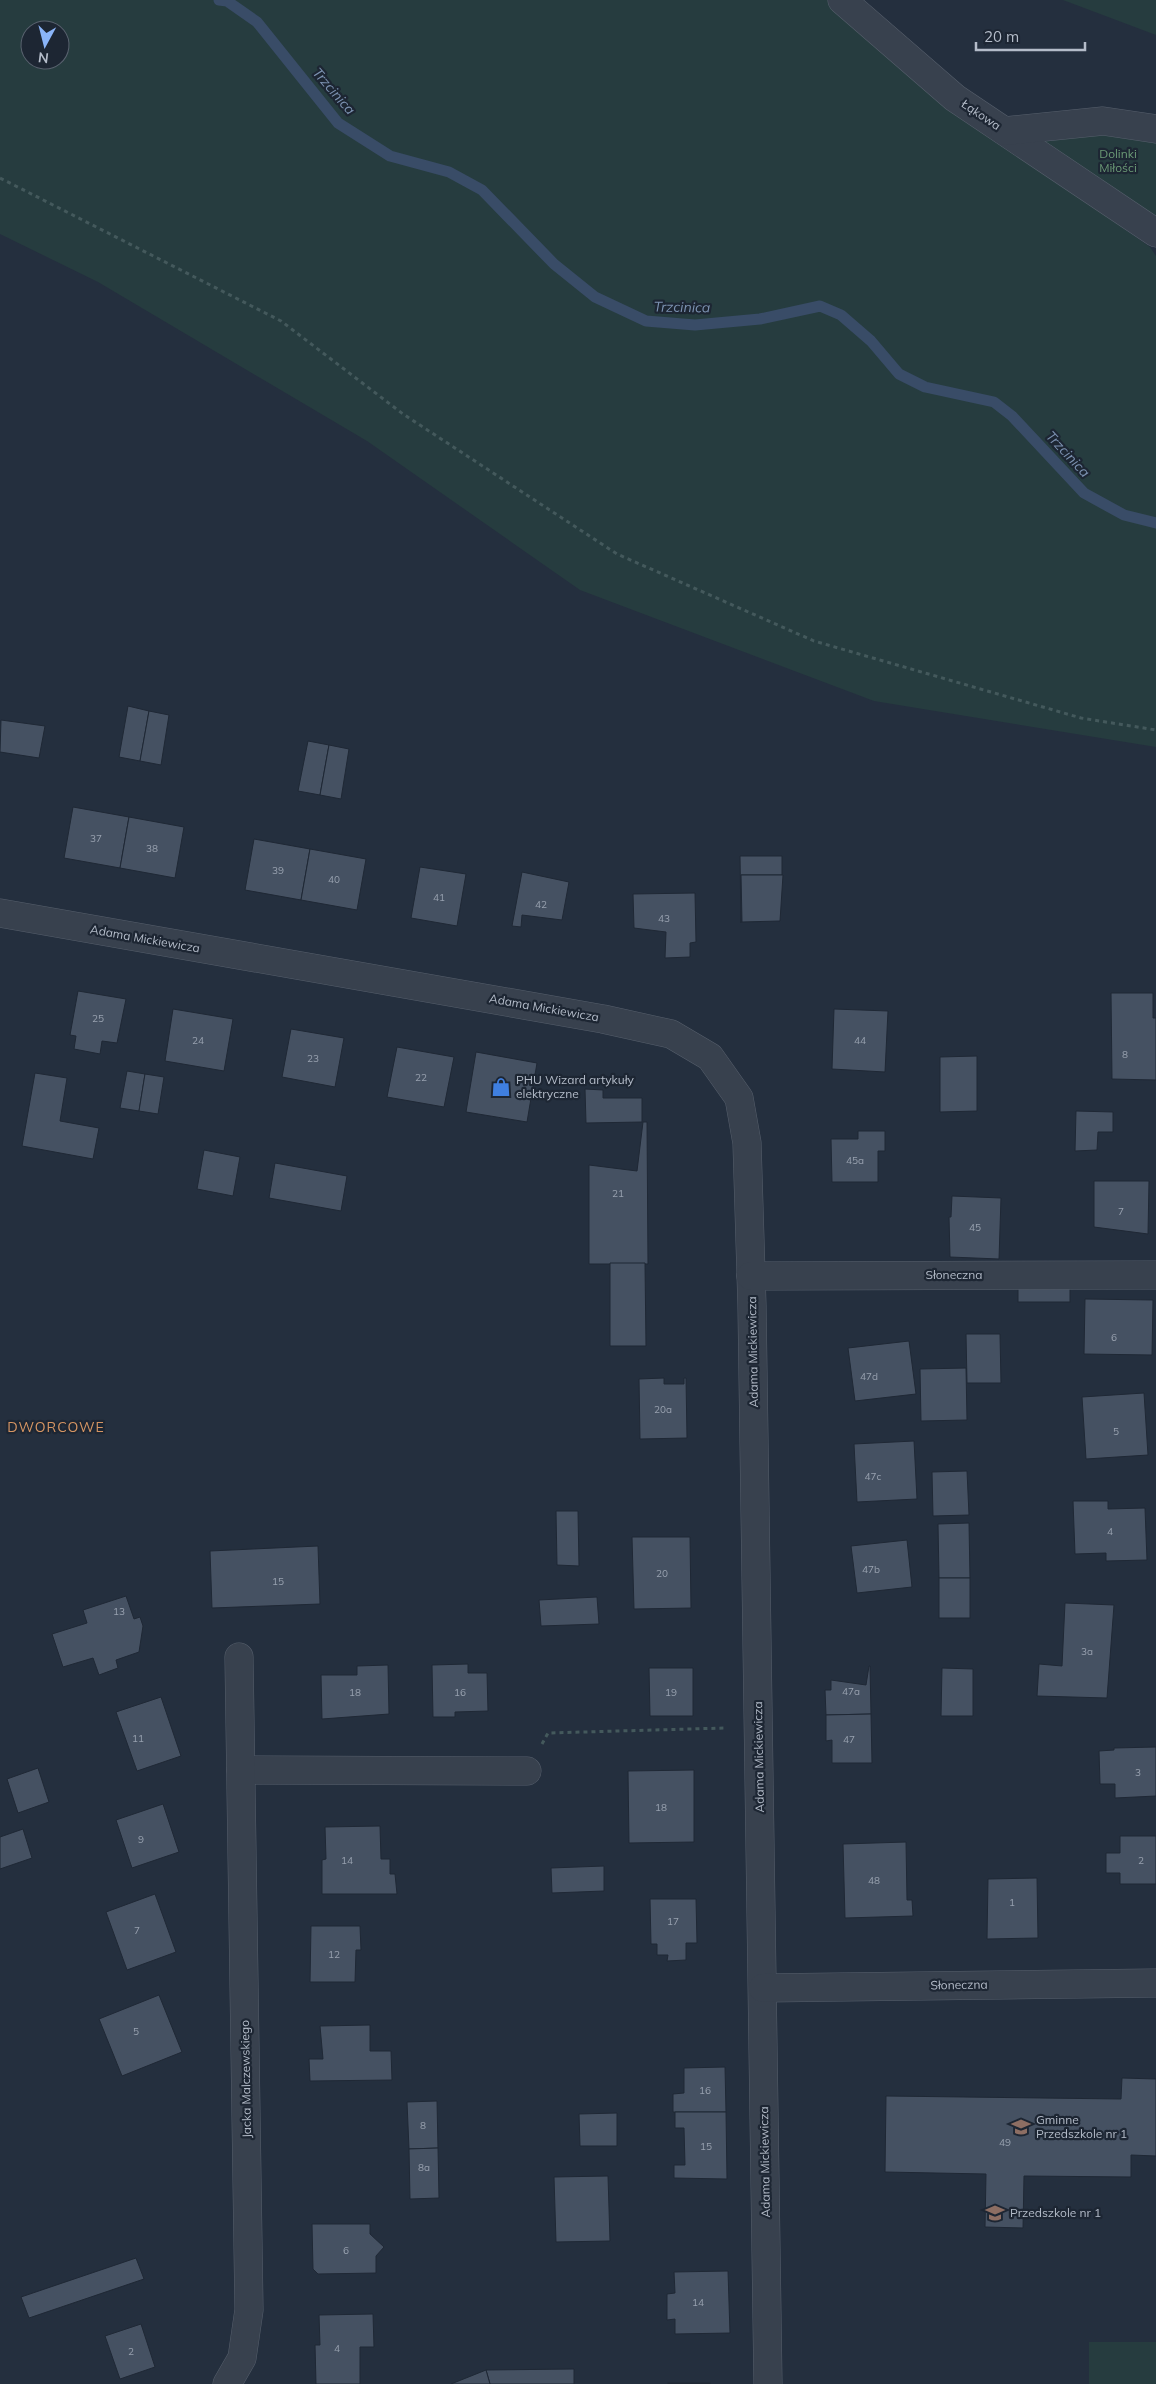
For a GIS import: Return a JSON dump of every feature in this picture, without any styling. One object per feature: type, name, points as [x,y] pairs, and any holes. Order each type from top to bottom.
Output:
[{"type":"street","name":"Łąkowa","points":[[842,0],[955,98],[1005,131],[1102,121],[1156,128]]},
{"type":"street","points":[[1005,131],[1156,233]]},
{"type":"street","name":"Adama Mickiewicza","points":[[0,913],[604,1019],[671,1034],[710,1057],[739,1098],[747,1143],[751,1276],[768,2384]]},
{"type":"street","name":"Słoneczna","points":[[751,1276],[1156,1275]]},
{"type":"street","name":"Jacka Malczewskiego","points":[[227,2384],[242,2358],[249,2310],[239,1657]]},
{"type":"street","points":[[241,1770],[527,1771]]},
{"type":"street","name":"Słoneczna","points":[[763,1988],[1156,1983]]},
{"type":"path","points":[[0,178],[281,321],[403,414],[617,554],[814,641],[1081,718],[1156,730]]},
{"type":"path","points":[[527,1771],[548,1733],[725,1728]]},
{"type":"green space","points":[[0,0],[827,0],[967,118],[1150,247],[1156,256],[1156,747],[874,701],[580,590],[367,441],[98,282],[0,234]]},
{"type":"green space","points":[[1063,0],[1156,0],[1156,35]]},
{"type":"green space","name":"Dolinki Miłości","points":[[1156,129],[1156,233],[1005,131]]},
{"type":"green space","points":[[1089,2342],[1156,2342],[1156,2384],[1089,2384]]},
{"type":"building","points":[[128,706],[149,711],[140,761],[119,757]]},
{"type":"building","points":[[149,711],[169,715],[161,765],[140,761]]},
{"type":"building","points":[[1,720],[45,726],[39,758],[0,752]]},
{"type":"building","points":[[308,741],[329,745],[320,795],[298,791]]},
{"type":"building","points":[[329,745],[349,749],[341,799],[320,795]]},
{"type":"building","points":[[73,807],[129,817],[120,868],[64,858]]},
{"type":"building","points":[[129,817],[184,827],[175,878],[120,868]]},
{"type":"building","points":[[254,839],[310,849],[301,900],[245,890]]},
{"type":"building","points":[[310,849],[366,859],[357,910],[301,900]]},
{"type":"building","points":[[740,856],[782,856],[782,875],[741,875],[741,923]]},
{"type":"building","points":[[420,867],[466,874],[457,926],[411,918]]},
{"type":"building","points":[[522,872],[569,882],[562,920],[522,915],[521,927],[512,926]]},
{"type":"building","points":[[741,875],[783,875],[780,921],[742,922]]},
{"type":"building","points":[[695,893],[696,942],[690,943],[690,957],[665,958],[666,932],[634,928],[633,894]]},
{"type":"building","points":[[78,991],[126,999],[117,1043],[102,1041],[100,1054],[74,1049],[76,1036],[70,1035]]},
{"type":"building","points":[[1111,993],[1153,993],[1153,1018],[1156,1018],[1156,1080],[1112,1079]]},
{"type":"building","points":[[173,1009],[233,1019],[224,1071],[165,1061]]},
{"type":"building","points":[[834,1009],[888,1011],[885,1072],[832,1069]]},
{"type":"building","points":[[291,1029],[344,1038],[335,1087],[282,1077]]},
{"type":"building","points":[[397,1047],[454,1057],[444,1107],[387,1097]]},
{"type":"building","name":"PHU Wizard artykuły elektryczne","points":[[476,1052],[537,1063],[527,1122],[466,1112]]},
{"type":"building","points":[[977,1056],[977,1111],[940,1112],[940,1057]]},
{"type":"building","points":[[127,1071],[145,1074],[139,1111],[120,1108]]},
{"type":"building","points":[[35,1073],[67,1078],[60,1121],[99,1128],[93,1159],[22,1146]]},
{"type":"building","points":[[145,1074],[164,1077],[158,1114],[139,1111]]},
{"type":"building","points":[[585,1089],[603,1090],[603,1098],[642,1098],[642,1122],[586,1123]]},
{"type":"building","points":[[1076,1111],[1113,1112],[1113,1132],[1098,1132],[1097,1150],[1075,1151]]},
{"type":"building","points":[[643,1122],[647,1122],[648,1264],[589,1264],[589,1165],[637,1171]]},
{"type":"building","points":[[858,1131],[885,1131],[885,1151],[878,1151],[878,1182],[832,1182],[831,1139],[858,1139]]},
{"type":"building","points":[[204,1150],[240,1157],[233,1196],[197,1189]]},
{"type":"building","points":[[275,1163],[347,1176],[341,1211],[269,1198]]},
{"type":"building","points":[[1094,1181],[1149,1181],[1148,1234],[1094,1227]]},
{"type":"building","points":[[952,1196],[1001,1198],[999,1259],[950,1257],[949,1217],[951,1217]]},
{"type":"building","points":[[610,1263],[645,1263],[646,1346],[610,1346]]},
{"type":"building","points":[[1018,1285],[1070,1285],[1070,1302],[1018,1302]]},
{"type":"building","points":[[1085,1299],[1153,1300],[1152,1355],[1084,1354]]},
{"type":"building","points":[[966,1334],[1000,1334],[1001,1383],[967,1383]]},
{"type":"building","points":[[909,1341],[916,1394],[855,1401],[848,1348]]},
{"type":"building","points":[[966,1368],[967,1420],[921,1421],[920,1369]]},
{"type":"building","points":[[664,1378],[664,1384],[684,1384],[684,1378],[686,1378],[687,1438],[640,1439],[639,1379]]},
{"type":"building","points":[[1144,1393],[1148,1455],[1086,1459],[1082,1397]]},
{"type":"building","points":[[914,1441],[917,1499],[857,1502],[854,1444]]},
{"type":"building","points":[[967,1471],[969,1515],[933,1516],[932,1472]]},
{"type":"building","points":[[1073,1501],[1108,1501],[1108,1509],[1145,1508],[1147,1560],[1106,1561],[1106,1553],[1075,1554]]},
{"type":"building","points":[[556,1511],[578,1511],[579,1566],[557,1565]]},
{"type":"building","points":[[969,1523],[970,1578],[939,1578],[938,1524]]},
{"type":"building","points":[[632,1537],[690,1537],[691,1608],[634,1609]]},
{"type":"building","points":[[907,1540],[912,1587],[857,1593],[851,1546]]},
{"type":"building","points":[[318,1546],[320,1604],[212,1608],[210,1551]]},
{"type":"building","points":[[939,1578],[970,1578],[970,1618],[939,1618]]},
{"type":"building","points":[[126,1596],[134,1619],[140,1617],[143,1626],[139,1652],[116,1660],[118,1668],[99,1675],[93,1658],[63,1667],[52,1634],[87,1623],[83,1610]]},
{"type":"building","points":[[597,1597],[599,1624],[541,1626],[539,1600]]},
{"type":"building","points":[[1065,1603],[1114,1605],[1107,1698],[1037,1696],[1039,1664],[1062,1666]]},
{"type":"building","points":[[468,1664],[468,1673],[487,1673],[488,1711],[455,1712],[455,1717],[433,1717],[432,1665]]},
{"type":"building","points":[[388,1665],[389,1714],[322,1719],[321,1675],[357,1675],[357,1666]]},
{"type":"building","points":[[869,1666],[871,1714],[826,1715],[825,1690],[831,1690],[831,1680],[866,1685]]},
{"type":"building","points":[[649,1668],[693,1668],[693,1716],[650,1716]]},
{"type":"building","points":[[942,1668],[973,1669],[973,1716],[941,1716]]},
{"type":"building","points":[[161,1697],[181,1756],[137,1771],[116,1712]]},
{"type":"building","points":[[871,1714],[872,1763],[832,1763],[832,1740],[826,1741],[826,1715]]},
{"type":"building","points":[[1156,1747],[1156,1796],[1115,1798],[1115,1784],[1100,1784],[1099,1751],[1114,1750],[1114,1748]]},
{"type":"building","points":[[38,1768],[49,1802],[18,1813],[7,1779]]},
{"type":"building","points":[[694,1770],[694,1842],[629,1843],[628,1771]]},
{"type":"building","points":[[163,1804],[179,1852],[132,1868],[116,1820]]},
{"type":"building","points":[[380,1826],[381,1859],[390,1859],[390,1874],[395,1874],[397,1894],[322,1894],[322,1860],[326,1859],[325,1827]]},
{"type":"building","points":[[23,1829],[32,1858],[0,1869],[0,1837]]},
{"type":"building","points":[[1120,1836],[1156,1836],[1156,1884],[1120,1884],[1120,1873],[1106,1873],[1106,1853],[1120,1853]]},
{"type":"building","points":[[906,1842],[907,1900],[912,1900],[913,1916],[845,1918],[843,1844]]},
{"type":"building","points":[[604,1866],[604,1891],[552,1893],[551,1868]]},
{"type":"building","points":[[1037,1878],[1038,1938],[987,1939],[988,1879]]},
{"type":"building","points":[[155,1894],[176,1952],[127,1970],[106,1912]]},
{"type":"building","points":[[650,1899],[696,1899],[697,1943],[686,1943],[686,1960],[667,1961],[668,1955],[657,1955],[657,1944],[651,1944]]},
{"type":"building","points":[[311,1926],[360,1926],[361,1950],[356,1950],[355,1982],[310,1982]]},
{"type":"building","points":[[159,1995],[182,2052],[122,2076],[99,2019]]},
{"type":"building","points":[[370,2025],[370,2051],[391,2051],[392,2080],[310,2081],[309,2059],[323,2059],[320,2026]]},
{"type":"building","points":[[725,2067],[726,2112],[673,2112],[673,2094],[684,2093],[684,2068]]},
{"type":"building","name":"Gminne Przedszkole nr 1","points":[[1122,2078],[1156,2079],[1156,2156],[1131,2155],[1131,2177],[1024,2176],[1023,2228],[985,2227],[986,2174],[885,2172],[886,2096],[1121,2099]]},
{"type":"building","points":[[437,2101],[438,2148],[409,2149],[407,2102]]},
{"type":"building","points":[[675,2112],[726,2112],[727,2179],[674,2178],[674,2165],[685,2165],[684,2128],[675,2128]]},
{"type":"building","points":[[617,2113],[617,2146],[580,2146],[579,2114]]},
{"type":"building","points":[[438,2148],[439,2198],[410,2199],[409,2149]]},
{"type":"building","points":[[608,2176],[610,2241],[556,2242],[554,2177]]},
{"type":"building","points":[[312,2224],[370,2224],[370,2234],[384,2247],[376,2256],[376,2273],[318,2274],[313,2269]]},
{"type":"building","points":[[136,2258],[144,2279],[29,2318],[21,2297]]},
{"type":"building","points":[[728,2271],[730,2333],[675,2334],[675,2319],[667,2320],[667,2294],[675,2293],[674,2272]]},
{"type":"building","points":[[373,2314],[374,2347],[360,2347],[360,2384],[316,2384],[315,2345],[320,2345],[319,2315]]},
{"type":"building","points":[[141,2324],[155,2367],[120,2379],[105,2336]]},
{"type":"building","points":[[574,2369],[574,2384],[490,2384],[486,2370]]},
{"type":"building","points":[[486,2370],[490,2384],[451,2384]]},
{"type":"building","points":[[710,2383],[710,2384],[668,2384]]},
{"type":"waterway","name":"Trzcinica","points":[[219,0],[227,1],[257,22],[338,123],[390,156],[449,172],[482,190],[554,264],[595,297],[646,321],[695,325],[760,319],[820,306],[841,315],[871,341],[899,374],[925,387],[994,402],[1012,416],[1084,493],[1124,515],[1156,523]]},
{"type":"place","name":"PHU Wizard artykuły elektryczne","points":[[501,1087]]},
{"type":"place","name":"Gminne Przedszkole nr 1","points":[[1021,2127]]},
{"type":"place","name":"Przedszkole nr 1","points":[[995,2213]]},
{"type":"district","name":"DWORCOWE","points":[[56,1427]]}]
